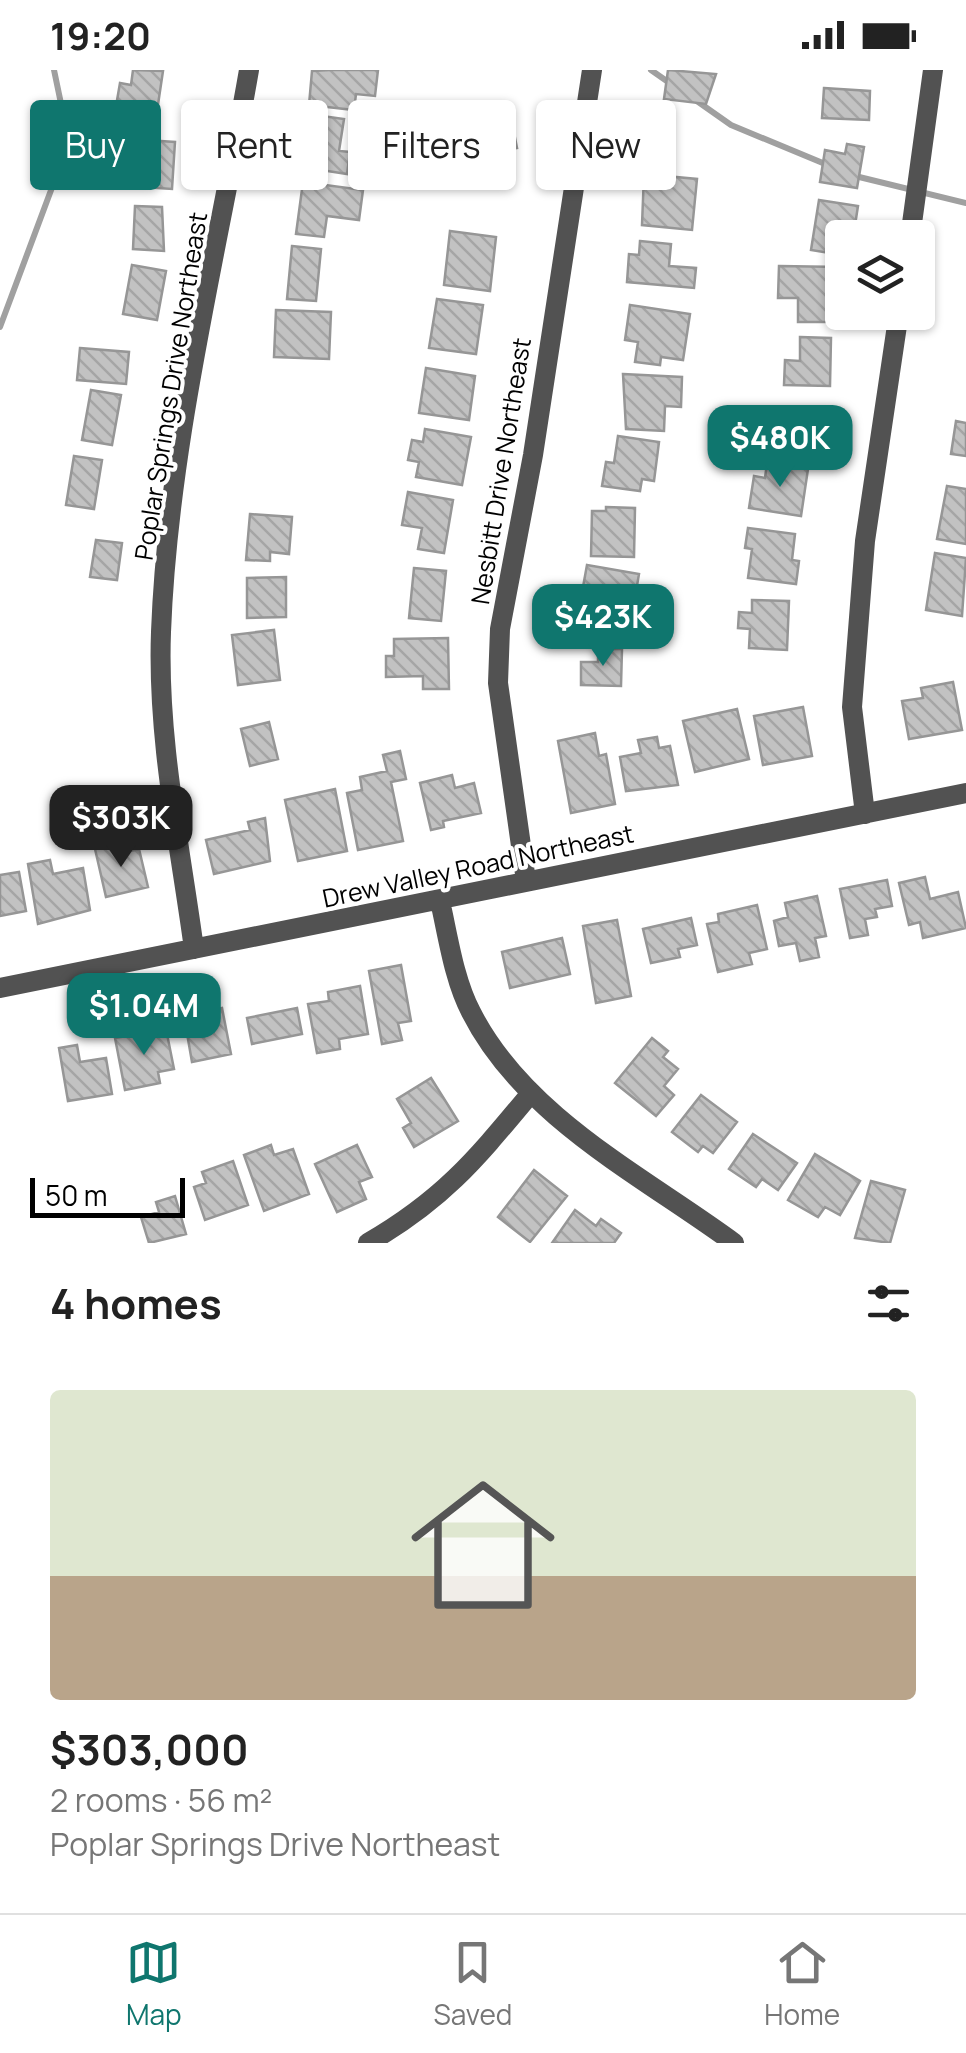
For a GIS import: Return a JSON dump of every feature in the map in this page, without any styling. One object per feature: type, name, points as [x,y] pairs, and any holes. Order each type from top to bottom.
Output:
[{"type":"street","name":"Poplar Springs Drive Northeast","points":[[194,949],[164,730],[161,633],[186,418],[249,70]]},
{"type":"street","name":"Nesbitt Drive Northeast","points":[[526,882],[498,683],[500,629],[532,455],[592,70]]},
{"type":"street","points":[[912,220],[933,70]]},
{"type":"street","points":[[865,814],[852,707],[865,541],[896,330]]},
{"type":"street","name":"Drew Valley Road Northeast","points":[[0,988],[966,794]]},
{"type":"street","points":[[440,901],[468,1008],[489,1044],[531,1094],[654,1189],[734,1243]]},
{"type":"street","points":[[368,1243],[411,1218],[454,1184],[531,1094]]},
{"type":"building","points":[[133,70],[163,71],[159,100],[117,100],[120,83],[131,85]]},
{"type":"building","points":[[378,70],[375,96],[356,94],[355,100],[348,100],[348,109],[328,107],[328,100],[309,100],[312,71]]},
{"type":"building","points":[[668,70],[716,74],[706,104],[664,99]]},
{"type":"building","points":[[824,88],[870,91],[869,120],[822,118]]},
{"type":"building","points":[[328,117],[344,119],[339,151],[348,152],[347,174],[328,171]]},
{"type":"building","points":[[161,141],[175,142],[172,189],[161,188]]},
{"type":"building","points":[[847,144],[864,147],[857,188],[820,182],[825,150],[845,154]]},
{"type":"building","points":[[676,177],[697,179],[692,230],[642,225],[643,190],[676,190]]},
{"type":"building","points":[[328,185],[363,190],[359,220],[327,216],[324,237],[296,234],[302,190],[328,190]]},
{"type":"building","points":[[819,200],[858,206],[856,220],[825,220],[825,252],[811,250]]},
{"type":"building","points":[[135,206],[162,207],[164,251],[133,249]]},
{"type":"building","points":[[450,231],[496,237],[490,291],[444,285]]},
{"type":"building","points":[[640,241],[671,244],[669,266],[696,268],[694,288],[627,282],[629,254],[639,255]]},
{"type":"building","points":[[292,246],[321,249],[316,301],[287,299]]},
{"type":"building","points":[[132,265],[166,271],[157,320],[123,314]]},
{"type":"building","points":[[779,266],[825,267],[825,322],[798,322],[798,298],[778,298]]},
{"type":"building","points":[[437,299],[483,305],[476,354],[429,348]]},
{"type":"building","points":[[630,305],[690,314],[683,360],[661,357],[660,365],[635,362],[638,342],[625,340]]},
{"type":"building","points":[[276,310],[331,312],[329,359],[274,357]]},
{"type":"building","points":[[800,337],[831,338],[830,386],[784,385],[785,360],[800,361]]},
{"type":"building","points":[[80,348],[129,352],[126,384],[77,380]]},
{"type":"building","points":[[426,368],[475,376],[469,420],[419,413]]},
{"type":"building","points":[[623,374],[682,377],[681,407],[665,406],[664,431],[626,429]]},
{"type":"building","points":[[91,390],[121,395],[112,445],[82,440]]},
{"type":"building","points":[[782,407],[811,409],[807,453],[758,448],[762,409],[781,411]]},
{"type":"building","points":[[956,421],[966,423],[966,456],[951,454]]},
{"type":"building","points":[[425,429],[471,437],[462,485],[416,477],[419,462],[408,460],[412,440],[423,442]]},
{"type":"building","points":[[618,436],[659,442],[654,481],[642,479],[640,491],[602,486],[606,462],[614,463]]},
{"type":"building","points":[[74,456],[102,460],[94,509],[66,505]]},
{"type":"building","points":[[767,463],[808,469],[801,516],[749,508],[754,476],[765,478]]},
{"type":"building","points":[[947,486],[966,489],[966,544],[937,539]]},
{"type":"building","points":[[408,492],[453,500],[444,553],[418,549],[422,528],[402,525]]},
{"type":"building","points":[[606,507],[635,508],[634,557],[591,556],[592,511],[606,511]]},
{"type":"building","points":[[250,514],[292,517],[289,554],[270,552],[270,561],[246,560]]},
{"type":"building","points":[[748,528],[795,534],[792,560],[799,561],[796,584],[748,578],[752,549],[745,548]]},
{"type":"building","points":[[96,540],[122,543],[117,580],[90,577]]},
{"type":"building","points":[[935,553],[966,558],[962,616],[926,610]]},
{"type":"building","points":[[587,565],[639,574],[633,609],[617,606],[614,627],[587,622],[591,599],[581,598]]},
{"type":"building","points":[[414,568],[446,571],[441,621],[409,618]]},
{"type":"building","points":[[286,577],[286,617],[247,618],[247,578]]},
{"type":"building","points":[[752,600],[789,601],[787,650],[749,648],[750,629],[738,628],[739,612],[752,613]]},
{"type":"building","points":[[274,630],[280,680],[238,685],[232,635]]},
{"type":"building","points":[[448,638],[449,689],[423,689],[423,676],[386,677],[386,656],[394,656],[394,639]]},
{"type":"building","points":[[598,649],[622,649],[621,686],[581,685],[581,662],[598,662]]},
{"type":"building","points":[[953,682],[962,730],[909,739],[902,701],[923,698],[921,688]]},
{"type":"building","points":[[803,707],[812,756],[763,765],[754,716]]},
{"type":"building","points":[[737,709],[749,759],[695,772],[683,721]]},
{"type":"building","points":[[269,722],[278,759],[250,766],[241,729]]},
{"type":"building","points":[[595,733],[599,756],[606,754],[615,804],[571,813],[558,741]]},
{"type":"building","points":[[657,737],[659,748],[670,746],[678,785],[626,791],[620,757],[641,753],[638,740]]},
{"type":"building","points":[[400,751],[406,779],[391,782],[403,841],[358,850],[347,793],[362,790],[360,777],[387,771],[383,755]]},
{"type":"building","points":[[452,775],[455,788],[474,783],[481,813],[443,821],[444,827],[431,830],[420,783]]},
{"type":"building","points":[[335,789],[347,851],[298,861],[285,800]]},
{"type":"building","points":[[265,818],[270,861],[214,874],[206,840],[250,830],[248,822]]},
{"type":"building","points":[[120,843],[122,853],[139,849],[148,887],[106,897],[95,849]]},
{"type":"building","points":[[50,860],[53,874],[83,868],[90,910],[38,924],[28,864]]},
{"type":"building","points":[[19,872],[26,911],[0,916],[0,875]]},
{"type":"building","points":[[925,877],[930,899],[958,892],[966,928],[923,938],[920,922],[909,925],[899,883]]},
{"type":"building","points":[[887,880],[892,906],[875,909],[877,917],[865,919],[868,935],[850,938],[840,889]]},
{"type":"building","points":[[817,896],[826,936],[815,938],[819,957],[800,961],[796,943],[779,946],[774,921],[788,917],[785,903]]},
{"type":"building","points":[[757,905],[767,949],[749,953],[752,964],[718,972],[707,924],[719,922],[718,914]]},
{"type":"building","points":[[691,918],[697,945],[678,949],[680,957],[651,963],[643,929]]},
{"type":"building","points":[[617,920],[631,996],[596,1003],[583,926]]},
{"type":"building","points":[[562,938],[570,974],[510,988],[502,952]]},
{"type":"building","points":[[401,965],[411,1021],[398,1023],[402,1040],[382,1044],[369,971]]},
{"type":"building","points":[[360,986],[368,1034],[339,1039],[340,1049],[317,1053],[308,1004],[329,1001],[328,992]]},
{"type":"building","points":[[222,1008],[231,1054],[192,1062],[185,1022],[201,1019],[200,1013]]},
{"type":"building","points":[[297,1008],[302,1034],[252,1044],[247,1018]]},
{"type":"building","points":[[166,1029],[174,1069],[158,1072],[160,1083],[125,1090],[115,1038]]},
{"type":"building","points":[[652,1038],[668,1051],[663,1057],[678,1069],[664,1086],[674,1095],[656,1116],[615,1083]]},
{"type":"building","points":[[77,1045],[80,1062],[106,1058],[112,1094],[68,1101],[59,1048]]},
{"type":"building","points":[[431,1078],[458,1121],[414,1147],[403,1128],[411,1123],[397,1099]]},
{"type":"building","points":[[701,1095],[737,1122],[713,1153],[703,1146],[698,1152],[672,1132]]},
{"type":"building","points":[[753,1134],[797,1163],[778,1190],[762,1179],[756,1187],[729,1169]]},
{"type":"building","points":[[271,1145],[274,1155],[293,1149],[309,1194],[264,1211],[244,1155]]},
{"type":"building","points":[[357,1145],[372,1177],[359,1182],[366,1199],[337,1212],[315,1164]]},
{"type":"building","points":[[815,1154],[860,1181],[840,1215],[825,1207],[818,1217],[788,1200]]},
{"type":"building","points":[[233,1161],[248,1205],[205,1220],[194,1187],[206,1183],[202,1172]]},
{"type":"building","points":[[534,1170],[567,1196],[530,1242],[498,1217]]},
{"type":"building","points":[[871,1181],[905,1190],[890,1243],[855,1238]]},
{"type":"building","points":[[175,1196],[186,1234],[149,1243],[141,1217],[159,1212],[156,1202]]},
{"type":"building","points":[[575,1210],[596,1226],[601,1219],[621,1233],[614,1243],[552,1243]]},
{"type":"waterway","points":[[0,327],[69,142],[54,70]]},
{"type":"waterway","points":[[651,70],[671,84]]},
{"type":"waterway","points":[[694,99],[731,125],[830,166]]},
{"type":"waterway","points":[[851,175],[966,203]]}]
